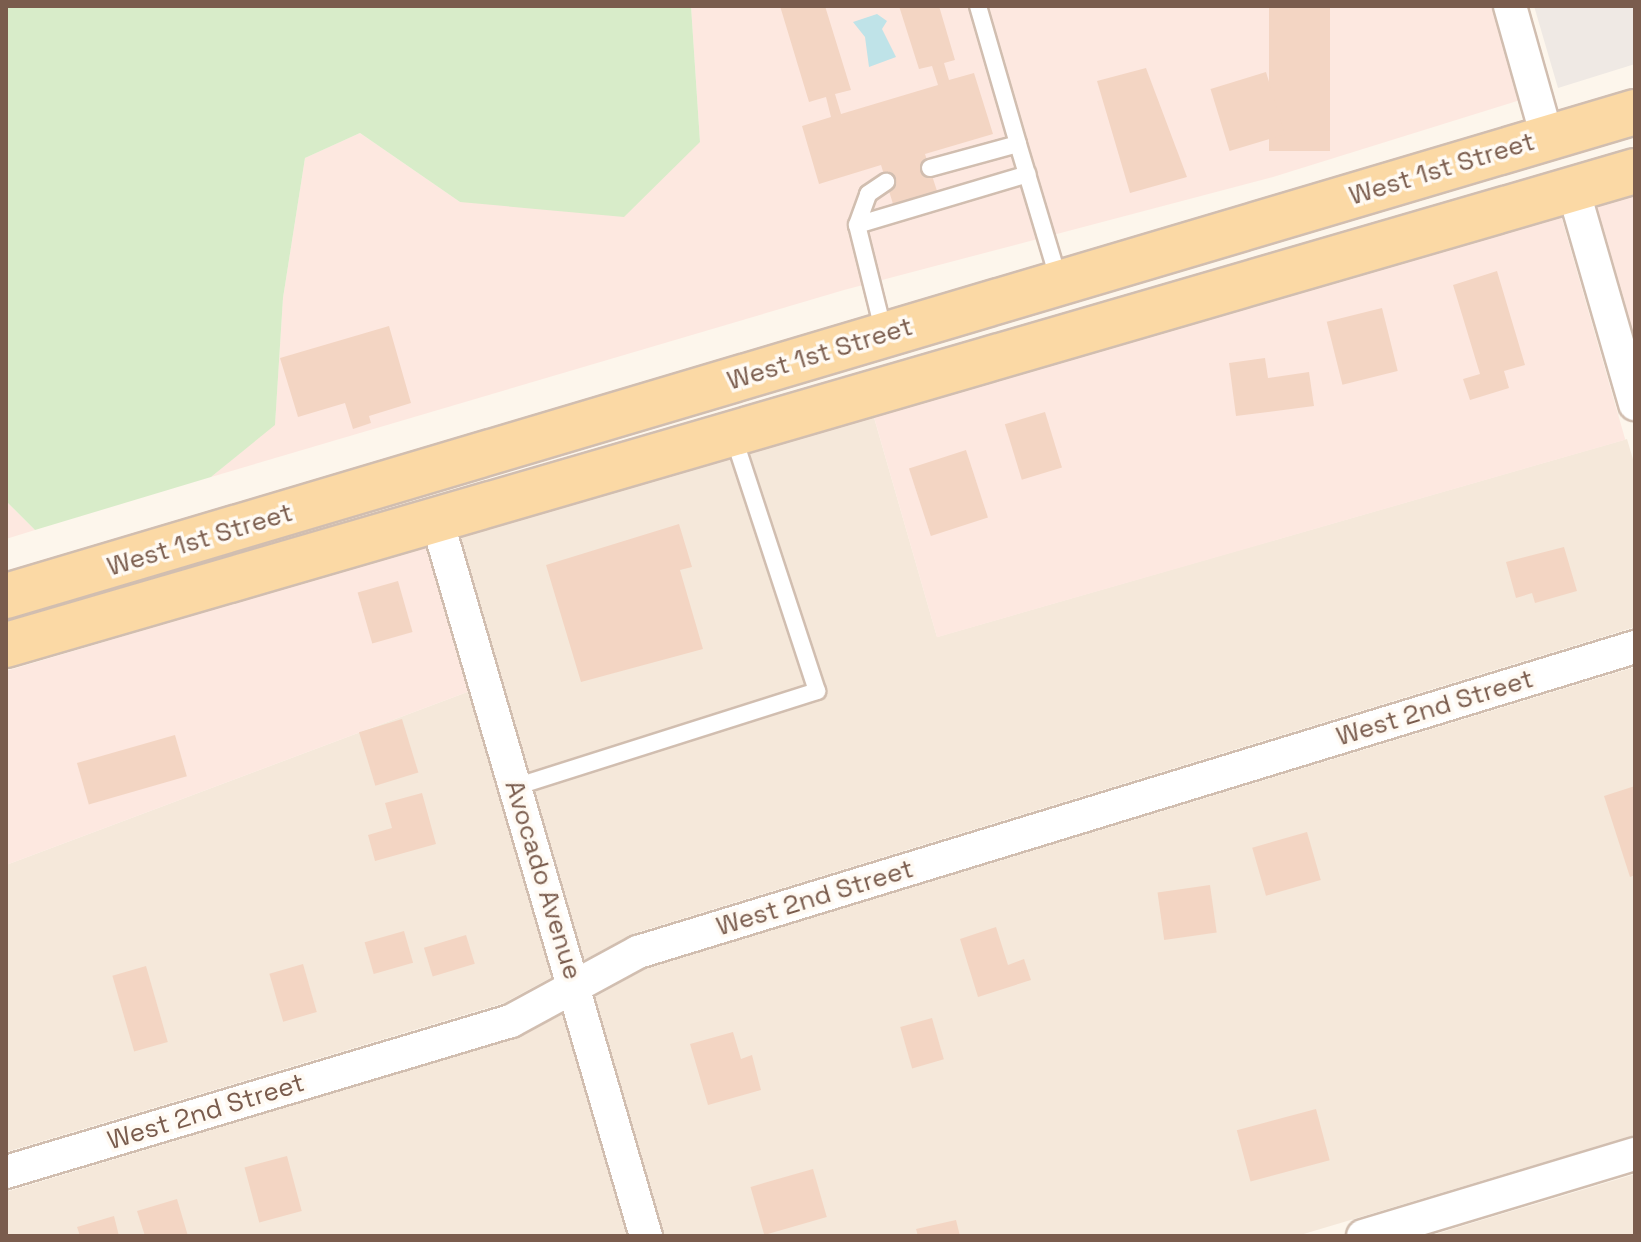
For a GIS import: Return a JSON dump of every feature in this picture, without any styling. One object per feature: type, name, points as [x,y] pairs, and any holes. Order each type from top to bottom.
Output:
[{"type":"main road","name":"West 1st Street","points":[[6,596],[1635,112]]},
{"type":"main road","points":[[1389,240],[1434,204],[1501,182],[1547,137]]},
{"type":"main road","points":[[1573,189],[1635,138]]},
{"type":"main road","name":"West 1st Street","points":[[6,645],[438,524],[732,433],[1635,171]]},
{"type":"main road","points":[[438,524],[480,479],[541,460],[568,430]]},
{"type":"street","points":[[1510,6],[1547,137]]},
{"type":"street","points":[[1573,189],[1635,404]]},
{"type":"street","name":"Avocado Avenue","points":[[438,524],[646,1236]]},
{"type":"street","name":"West 2nd Street","points":[[6,1172],[511,1021],[638,952],[1635,647]]},
{"type":"street","points":[[1363,1236],[1635,1154]]},
{"type":"lane","points":[[978,6],[1060,282]]},
{"type":"lane","points":[[930,168],[1018,144]]},
{"type":"lane","points":[[857,225],[1028,174]]},
{"type":"lane","points":[[885,334],[857,225],[868,194],[886,182]]},
{"type":"lane","points":[[515,787],[817,691],[732,433]]},
{"type":"shaded area","points":[[691,6],[1500,6],[1527,98],[1273,177],[844,290],[211,477],[275,424],[283,298],[305,158],[360,133],[460,202],[700,142]]},
{"type":"shaded area","points":[[1534,6],[1635,6],[1635,64],[1558,88]]},
{"type":"shaded area","points":[[1635,189],[1635,349],[1591,202]]},
{"type":"shaded area","points":[[1560,212],[1625,440],[937,637],[872,409]]},
{"type":"shaded area","points":[[873,414],[937,637],[1627,439],[1635,466],[1635,627],[632,934],[584,960],[459,537]]},
{"type":"shaded area","points":[[6,501],[35,530],[6,539]]},
{"type":"shaded area","points":[[427,546],[470,691],[6,865],[6,671]]},
{"type":"shaded area","points":[[1635,667],[1635,1135],[1297,1236],[664,1236],[595,997],[645,969]]},
{"type":"shaded area","points":[[470,691],[554,976],[504,1003],[6,1152],[6,865]]},
{"type":"shaded area","points":[[565,1013],[629,1236],[6,1236],[6,1192],[516,1038]]},
{"type":"shaded area","points":[[1635,1174],[1635,1236],[1429,1236]]},
{"type":"green space","points":[[6,6],[691,6],[700,142],[624,217],[460,202],[360,133],[305,158],[283,298],[275,425],[211,477],[35,530],[6,501]]},
{"type":"water","points":[[877,14],[887,21],[882,29],[896,57],[869,67],[865,37],[853,22]]},
{"type":"building","points":[[780,6],[825,6],[851,90],[835,94],[841,114],[938,85],[932,66],[919,69],[899,6],[939,6],[955,60],[944,63],[949,80],[974,73],[993,134],[925,154],[937,191],[893,204],[881,165],[819,184],[802,126],[831,117],[826,97],[809,102]]},
{"type":"building","points":[[1269,6],[1330,6],[1330,151],[1269,151]]},
{"type":"building","points":[[1146,68],[1187,177],[1130,193],[1097,81]]},
{"type":"building","points":[[1266,72],[1285,134],[1230,151],[1211,89]]},
{"type":"building","points":[[1497,271],[1525,365],[1504,371],[1509,388],[1470,400],[1463,379],[1480,374],[1453,285]]},
{"type":"building","points":[[1382,308],[1398,371],[1342,385],[1327,322]]},
{"type":"building","points":[[389,326],[411,403],[369,416],[371,423],[353,429],[345,403],[298,417],[280,358]]},
{"type":"building","points":[[1265,358],[1268,378],[1309,372],[1314,406],[1236,416],[1229,363]]},
{"type":"building","points":[[1045,412],[1062,467],[1022,480],[1005,424]]},
{"type":"building","points":[[966,450],[988,518],[931,536],[909,469]]},
{"type":"building","points":[[679,524],[692,567],[680,570],[703,649],[581,682],[546,565]]},
{"type":"building","points":[[1564,547],[1577,591],[1535,603],[1532,593],[1516,598],[1506,562]]},
{"type":"building","points":[[398,581],[413,632],[372,644],[358,593]]},
{"type":"building","points":[[402,719],[418,773],[375,786],[359,732]]},
{"type":"building","points":[[175,735],[187,776],[89,804],[77,763]]},
{"type":"building","points":[[1635,786],[1635,875],[1630,877],[1604,796]]},
{"type":"building","points":[[422,793],[436,844],[375,861],[368,835],[392,828],[385,803]]},
{"type":"building","points":[[1307,832],[1321,880],[1266,896],[1252,848]]},
{"type":"building","points":[[1210,885],[1217,933],[1164,940],[1158,892]]},
{"type":"building","points":[[996,927],[1008,965],[1024,959],[1031,980],[978,997],[960,939]]},
{"type":"building","points":[[404,931],[413,963],[374,974],[365,942]]},
{"type":"building","points":[[466,935],[475,964],[433,977],[424,948]]},
{"type":"building","points":[[303,964],[317,1012],[283,1022],[269,974]]},
{"type":"building","points":[[146,966],[168,1042],[134,1052],[112,976]]},
{"type":"building","points":[[932,1018],[944,1059],[912,1068],[900,1027]]},
{"type":"building","points":[[733,1032],[741,1059],[752,1055],[761,1090],[708,1105],[690,1044]]},
{"type":"building","points":[[1316,1109],[1330,1160],[1251,1181],[1237,1130]]},
{"type":"building","points":[[287,1156],[302,1211],[259,1222],[244,1167]]},
{"type":"building","points":[[813,1169],[827,1217],[764,1235],[751,1187]]},
{"type":"building","points":[[177,1199],[188,1236],[145,1236],[137,1211]]},
{"type":"building","points":[[114,1216],[119,1236],[80,1236],[77,1227]]},
{"type":"building","points":[[956,1220],[960,1236],[918,1236],[916,1229]]}]
